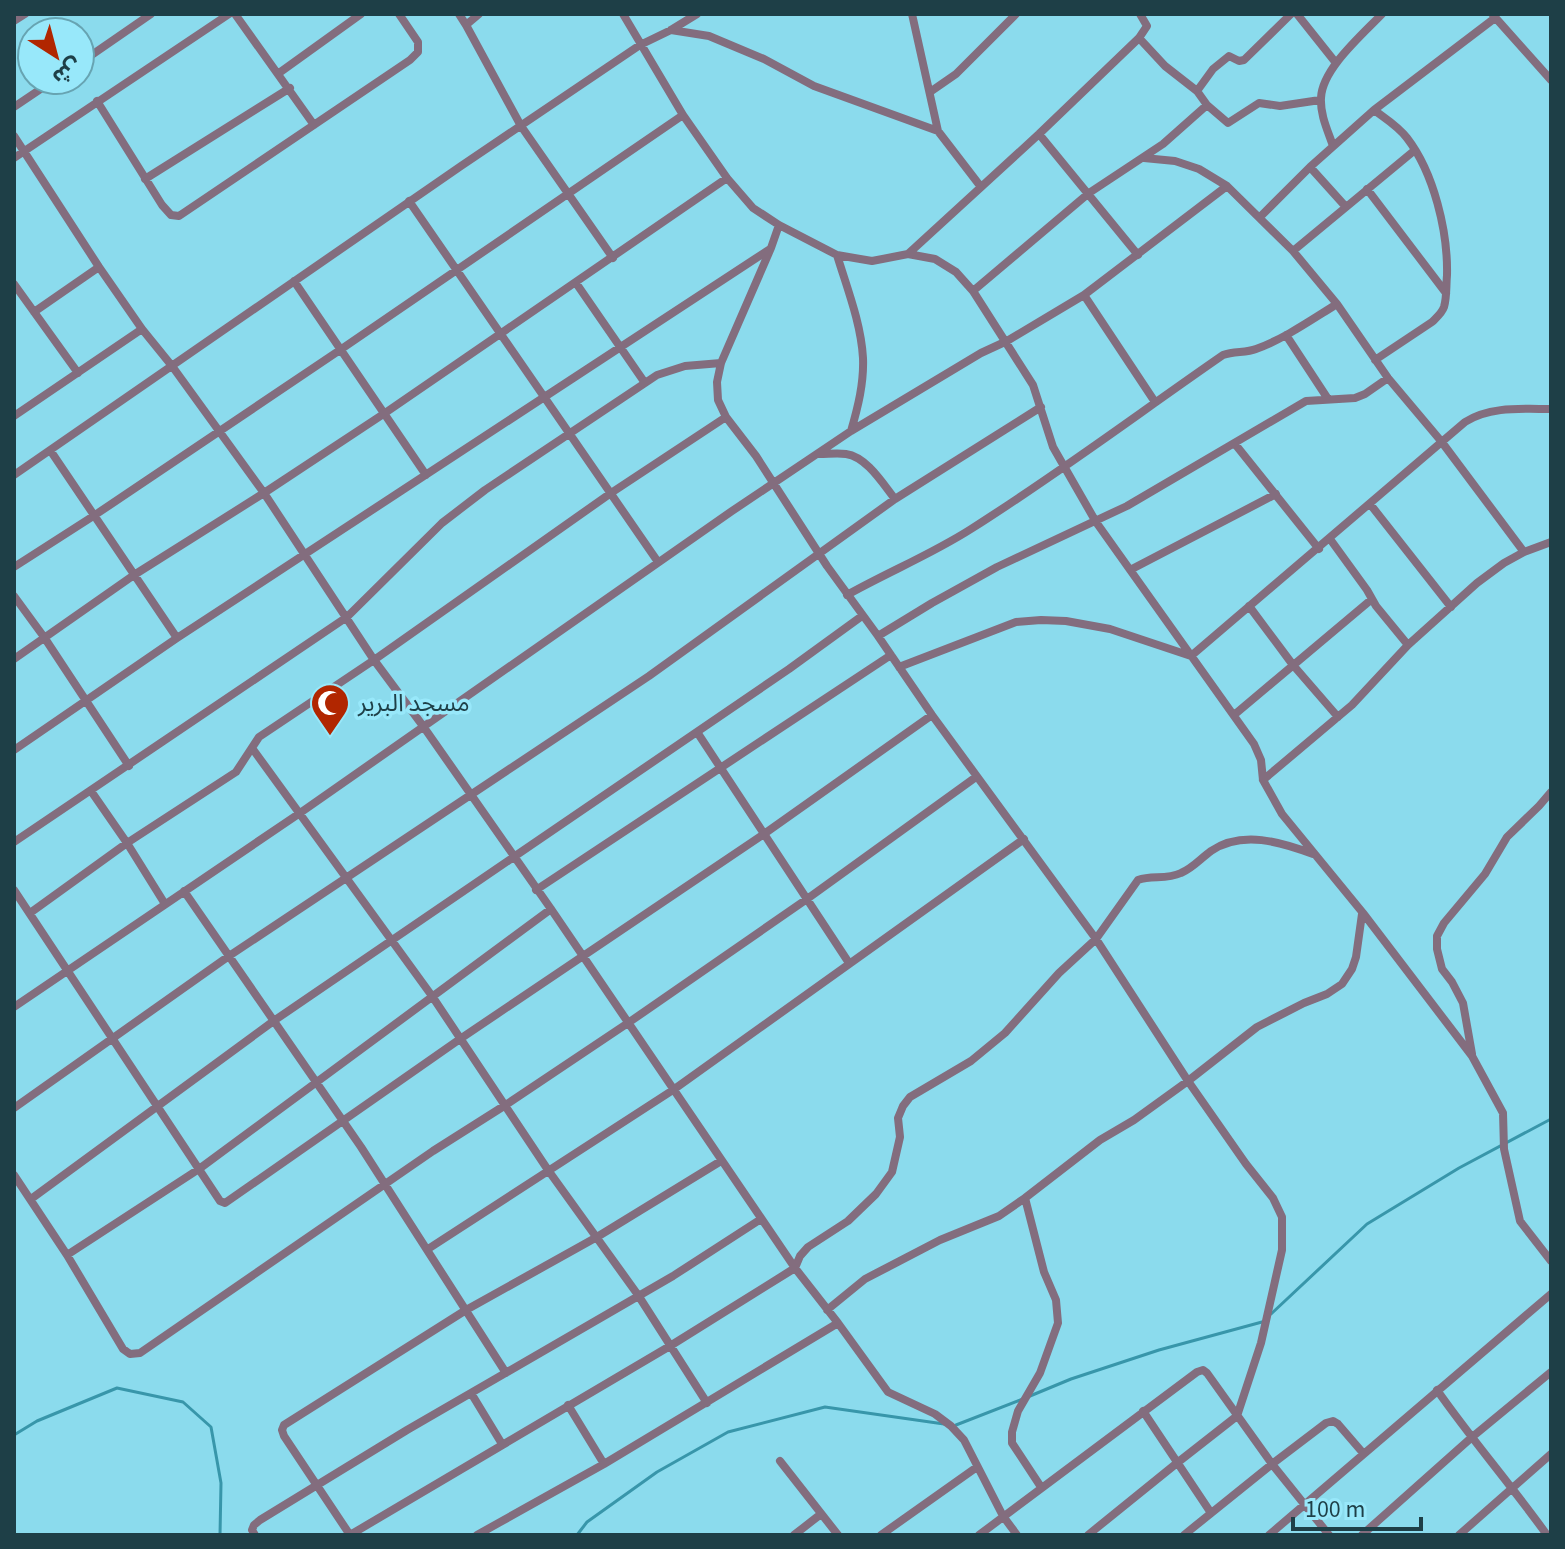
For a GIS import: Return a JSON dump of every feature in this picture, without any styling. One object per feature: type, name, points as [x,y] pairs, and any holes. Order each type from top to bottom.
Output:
[{"type":"street","points":[[14,21],[25,14]]},
{"type":"street","points":[[96,51],[138,18],[151,14]]},
{"type":"street","points":[[14,158],[232,14],[279,73],[314,125]]},
{"type":"street","points":[[279,73],[361,14]]},
{"type":"street","points":[[97,101],[162,205],[171,215],[179,216],[410,60],[418,52],[418,42],[399,14]]},
{"type":"street","points":[[459,14],[521,126],[613,258]]},
{"type":"street","points":[[466,25],[479,14]]},
{"type":"street","points":[[623,14],[683,115],[727,178],[753,208],[837,255],[872,261],[908,254],[935,259],[956,272],[973,291],[1033,385],[1053,447],[1096,522],[1254,744],[1261,760],[1263,780],[1282,814],[1363,913],[1472,1056],[1503,1113],[1504,1149],[1520,1221],[1551,1261]]},
{"type":"street","points":[[14,475],[640,45],[697,14]]},
{"type":"street","points":[[912,14],[938,131],[981,187]]},
{"type":"street","points":[[930,92],[956,74],[1016,14]]},
{"type":"street","points":[[908,254],[1139,38],[1147,26],[1140,14]]},
{"type":"street","points":[[1197,91],[1218,64],[1229,56],[1244,60],[1294,14],[1336,63]]},
{"type":"street","points":[[1333,146],[1322,117],[1322,87],[1336,63],[1382,14]]},
{"type":"street","points":[[1260,217],[1374,110],[1493,16],[1549,78],[1551,88]]},
{"type":"street","points":[[671,30],[709,36],[764,59],[814,86],[938,131]]},
{"type":"street","points":[[1139,38],[1228,123],[1259,103],[1280,106],[1320,100]]},
{"type":"street","points":[[145,179],[290,88]]},
{"type":"street","points":[[973,291],[1089,193],[1144,158],[1207,105]]},
{"type":"street","points":[[1374,110],[1395,125],[1415,150],[1427,175],[1446,241],[1446,294],[1440,315],[1375,360]]},
{"type":"street","points":[[14,567],[340,350],[683,115]]},
{"type":"street","points":[[1039,134],[1138,255]]},
{"type":"street","points":[[14,136],[99,267],[264,493],[374,660],[551,909],[795,1268],[888,1392],[922,1407],[951,1426],[964,1440],[1003,1516],[1017,1535]]},
{"type":"street","points":[[1293,251],[1415,150]]},
{"type":"street","points":[[1144,158],[1175,161],[1199,169],[1227,186],[1293,251],[1337,304],[1388,378],[1441,441],[1524,552]]},
{"type":"street","points":[[1310,167],[1346,207]]},
{"type":"street","points":[[14,659],[134,575],[385,413],[727,178]]},
{"type":"street","points":[[14,1007],[851,431],[1084,295],[1227,186]]},
{"type":"street","points":[[1367,189],[1446,294]]},
{"type":"street","points":[[409,201],[658,562]]},
{"type":"street","points":[[779,225],[721,363],[717,382],[718,400],[726,417],[756,456],[819,555],[932,715],[1096,939],[1188,1081],[1273,1198],[1282,1217],[1282,1250],[1261,1343],[1237,1416],[1088,1535]]},
{"type":"street","points":[[14,750],[177,638],[771,248]]},
{"type":"street","points":[[837,255],[863,358],[859,404],[851,431]]},
{"type":"street","points":[[34,312],[99,267]]},
{"type":"street","points":[[294,281],[426,475]]},
{"type":"street","points":[[576,283],[645,383]]},
{"type":"street","points":[[14,284],[78,373]]},
{"type":"street","points":[[1084,295],[1155,402]]},
{"type":"street","points":[[847,595],[968,531],[1065,467],[1223,355],[1253,350],[1286,335],[1337,304]]},
{"type":"street","points":[[14,416],[142,329]]},
{"type":"street","points":[[1286,335],[1328,399]]},
{"type":"street","points":[[14,842],[347,617],[442,523],[485,490],[657,375],[685,366],[721,363]]},
{"type":"street","points":[[878,636],[997,567],[1096,522],[1168,483],[1306,401],[1355,398],[1388,378]]},
{"type":"street","points":[[14,1108],[229,956],[649,676],[895,499],[1041,407]]},
{"type":"street","points":[[1191,656],[1465,422],[1484,413],[1551,409]]},
{"type":"street","points":[[30,913],[127,843],[236,772],[259,737],[726,417]]},
{"type":"street","points":[[1235,444],[1319,549]]},
{"type":"street","points":[[50,450],[177,638]]},
{"type":"street","points":[[819,454],[849,454],[858,459],[895,499]]},
{"type":"street","points":[[1130,570],[1276,494]]},
{"type":"street","points":[[1370,504],[1451,607]]},
{"type":"street","points":[[1330,539],[1408,645]]},
{"type":"street","points":[[1263,780],[1352,705],[1408,645],[1504,563],[1551,542]]},
{"type":"street","points":[[14,596],[129,766]]},
{"type":"street","points":[[1234,715],[1372,599]]},
{"type":"street","points":[[1249,606],[1293,665],[1338,717]]},
{"type":"street","points":[[31,1199],[275,1020],[862,616]]},
{"type":"street","points":[[899,667],[1016,622],[1041,620],[1110,629],[1191,656]]},
{"type":"street","points":[[536,890],[891,655]]},
{"type":"street","points":[[14,890],[220,1201],[225,1203],[460,1039],[764,834],[932,715]]},
{"type":"street","points":[[697,732],[849,963]]},
{"type":"street","points":[[252,748],[432,996],[548,1170],[638,1295],[707,1403]]},
{"type":"street","points":[[14,1175],[67,1255],[123,1349],[130,1354],[140,1353],[433,1151],[628,1023],[976,777]]},
{"type":"street","points":[[91,791],[165,904]]},
{"type":"street","points":[[1472,1056],[1463,1003],[1442,969],[1437,936],[1444,923],[1485,874],[1507,837],[1551,792]]},
{"type":"street","points":[[428,1249],[673,1090],[1024,839]]},
{"type":"street","points":[[721,1161],[597,1237],[466,1310],[284,1425],[284,1436],[350,1535],[670,1346],[795,1268],[808,1247],[848,1221],[876,1194],[892,1172],[900,1137],[898,1118],[910,1097],[971,1061],[1005,1033],[1059,973],[1096,939],[1138,880],[1169,878],[1195,866],[1212,850],[1232,842],[1261,839],[1314,855]]},
{"type":"street","points":[[184,891],[386,1184],[506,1373]]},
{"type":"street","points":[[67,1255],[199,1169],[551,909]]},
{"type":"street","points":[[827,1310],[865,1279],[940,1240],[999,1216],[1100,1140],[1188,1081],[1257,1027],[1342,984],[1356,957],[1363,913]]},
{"type":"street","points":[[1025,1198],[1044,1272],[1056,1300],[1058,1323],[1040,1373],[1018,1411],[1012,1443],[1041,1487]]},
{"type":"street","points":[[255,1535],[252,1530],[260,1520],[698,1260],[761,1219]]},
{"type":"street","points":[[1269,1535],[1551,1294]]},
{"type":"street","points":[[477,1535],[604,1464],[838,1323]]},
{"type":"street","points":[[979,1535],[1143,1411],[1203,1370],[1329,1535]]},
{"type":"street","points":[[1362,1535],[1551,1372]]},
{"type":"street","points":[[1437,1390],[1547,1535]]},
{"type":"street","points":[[471,1393],[502,1444]]},
{"type":"street","points":[[568,1405],[604,1464]]},
{"type":"street","points":[[1143,1411],[1211,1513]]},
{"type":"street","points":[[1184,1535],[1326,1423],[1333,1421],[1338,1424],[1363,1453]]},
{"type":"street","points":[[1459,1535],[1551,1454]]},
{"type":"street","points":[[780,1461],[838,1535]]},
{"type":"street","points":[[881,1535],[977,1467]]},
{"type":"street","points":[[794,1535],[821,1514]]},
{"type":"waterway","points":[[1271,1314],[1367,1224],[1459,1168],[1551,1119]]},
{"type":"waterway","points":[[1030,1396],[1159,1350],[1262,1322]]},
{"type":"waterway","points":[[14,1435],[37,1421],[117,1388],[183,1402],[211,1427],[221,1483],[220,1535]]},
{"type":"waterway","points":[[956,1425],[1023,1399]]},
{"type":"waterway","points":[[577,1535],[587,1522],[657,1472],[728,1432],[825,1407],[944,1424]]},
{"type":"place","name":"مسجد البرير","points":[[330,737]]}]
